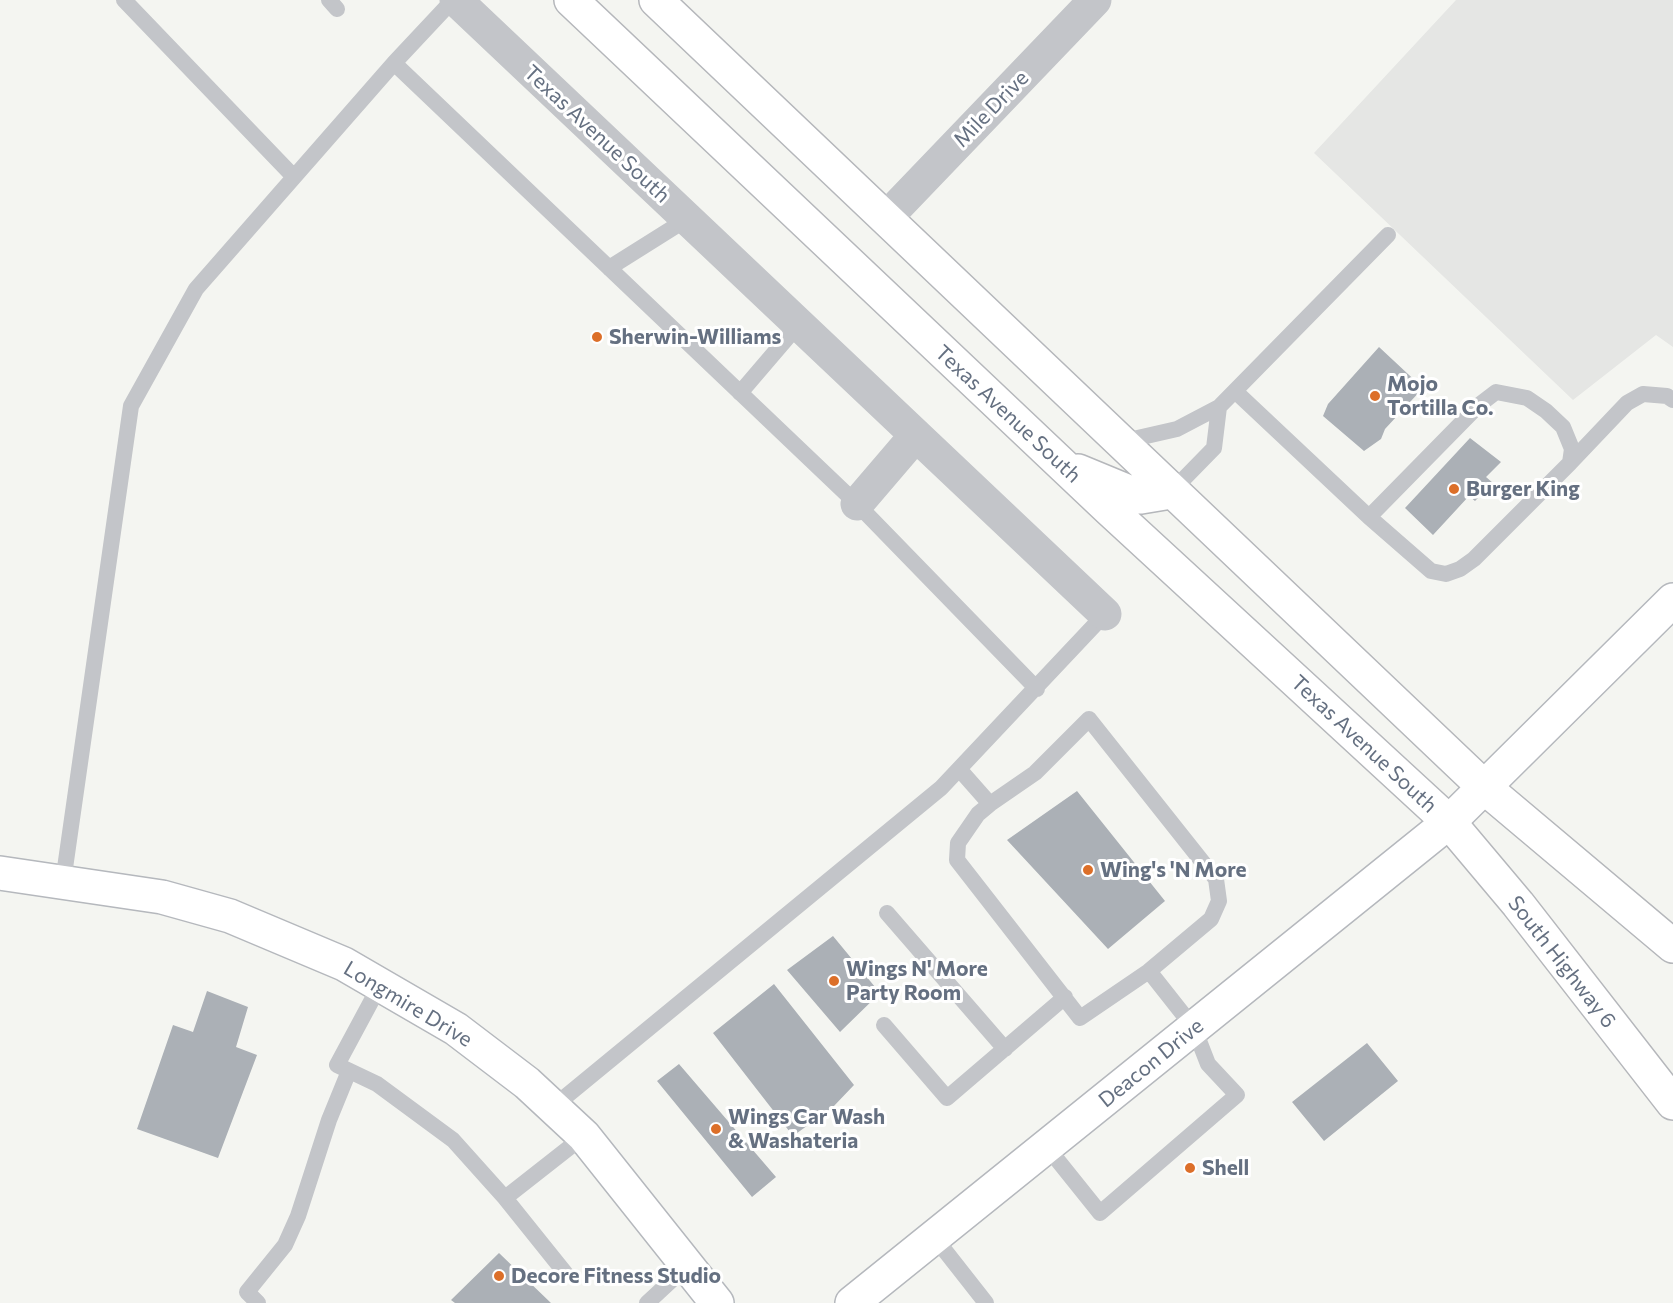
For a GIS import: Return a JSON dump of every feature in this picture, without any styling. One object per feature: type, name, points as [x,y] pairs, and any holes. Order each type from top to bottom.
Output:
[{"type":"main road","name":"Texas Avenue South","points":[[571,0],[1060,463],[1449,822]]},
{"type":"main road","points":[[656,0],[1171,492],[1484,787],[1673,946]]},
{"type":"main road","points":[[1060,463],[1141,497],[1171,492]]},
{"type":"main road","name":"Deacon Drive","points":[[852,1303],[1449,822],[1673,600]]},
{"type":"main road","name":"South Highway 6","points":[[1449,822],[1518,904],[1673,1103]]},
{"type":"main road","name":"Longmire Drive","points":[[0,873],[162,897],[230,915],[344,964],[456,1029],[527,1083],[584,1137],[717,1303]]},
{"type":"street","name":"Texas Avenue South","points":[[454,0],[1105,614]]},
{"type":"street","name":"Mile Drive","points":[[886,218],[1095,0]]},
{"type":"street","points":[[857,504],[916,435]]},
{"type":"lane","points":[[124,0],[294,177]]},
{"type":"lane","points":[[63,882],[131,406],[196,289],[394,63],[454,0]]},
{"type":"lane","points":[[394,63],[857,504],[1037,689]]},
{"type":"lane","points":[[609,268],[687,219]]},
{"type":"lane","points":[[1119,442],[1177,429],[1219,407],[1388,235]]},
{"type":"lane","points":[[740,393],[799,324]]},
{"type":"lane","points":[[1236,392],[1369,517],[1431,571],[1446,574],[1460,569],[1474,559],[1627,403],[1643,394],[1667,396],[1673,400]]},
{"type":"lane","points":[[1369,517],[1479,405],[1496,392],[1527,398],[1563,427],[1572,448],[1570,463]]},
{"type":"lane","points":[[1171,492],[1214,448],[1219,407]]},
{"type":"lane","points":[[553,1107],[932,796],[1037,689],[1105,614]]},
{"type":"lane","points":[[1089,719],[1216,879],[1219,901],[1211,919],[1149,971],[1080,1018],[957,860],[958,843],[978,814],[1035,774],[1089,719]]},
{"type":"lane","points":[[960,770],[990,804]]},
{"type":"lane","points":[[887,913],[1005,1049]]},
{"type":"lane","points":[[1047,1147],[1100,1213],[1237,1095],[1208,1064],[1194,1028],[1149,971]]},
{"type":"lane","points":[[380,985],[337,1065],[377,1084],[453,1140],[505,1198],[566,1274]]},
{"type":"lane","points":[[884,1025],[947,1098],[1065,997]]},
{"type":"lane","points":[[258,1303],[247,1292],[285,1245],[298,1216],[329,1120],[349,1071]]},
{"type":"lane","points":[[505,1198],[584,1137]]},
{"type":"lane","points":[[935,1238],[986,1303]]},
{"type":"lane","points":[[647,1303],[687,1266]]},
{"type":"shaded area","points":[[1456,0],[1673,0],[1673,347],[1656,335],[1573,400],[1314,153]]},
{"type":"building","name":"Mojo Tortilla Co.","points":[[1379,347],[1423,388],[1385,429],[1381,439],[1364,451],[1323,416],[1328,404]]},
{"type":"building","name":"Burger King","points":[[1470,438],[1501,462],[1486,477],[1493,483],[1475,501],[1469,496],[1433,535],[1405,508]]},
{"type":"building","name":"Wing's 'N More","points":[[1077,791],[1165,901],[1108,949],[1007,840]]},
{"type":"building","name":"Wings N' More Party Room","points":[[833,936],[880,993],[840,1032],[787,970]]},
{"type":"building","name":"Wings Car Wash & Washateria","points":[[774,984],[854,1085],[833,1107],[793,1136],[713,1033]]},
{"type":"building","points":[[207,991],[248,1007],[236,1047],[257,1055],[218,1158],[137,1129],[173,1025],[193,1032]]},
{"type":"building","points":[[1367,1043],[1398,1081],[1324,1141],[1292,1102]]},
{"type":"building","name":"Wings Car Wash & Washateria","points":[[679,1064],[776,1177],[752,1197],[657,1081]]},
{"type":"building","name":"Decore Fitness Studio","points":[[499,1253],[551,1303],[455,1303],[451,1300]]},
{"type":"place","name":"Sherwin-Williams","points":[[597,337]]},
{"type":"place","name":"Mojo Tortilla Co.","points":[[1375,396]]},
{"type":"place","name":"Burger King","points":[[1454,489]]},
{"type":"place","name":"Wing's 'N More","points":[[1088,870]]},
{"type":"place","name":"Wings N' More Party Room","points":[[834,981]]},
{"type":"place","name":"Wings Car Wash & Washateria","points":[[716,1129]]},
{"type":"place","name":"Shell","points":[[1190,1168]]},
{"type":"place","name":"Decore Fitness Studio","points":[[499,1276]]}]
